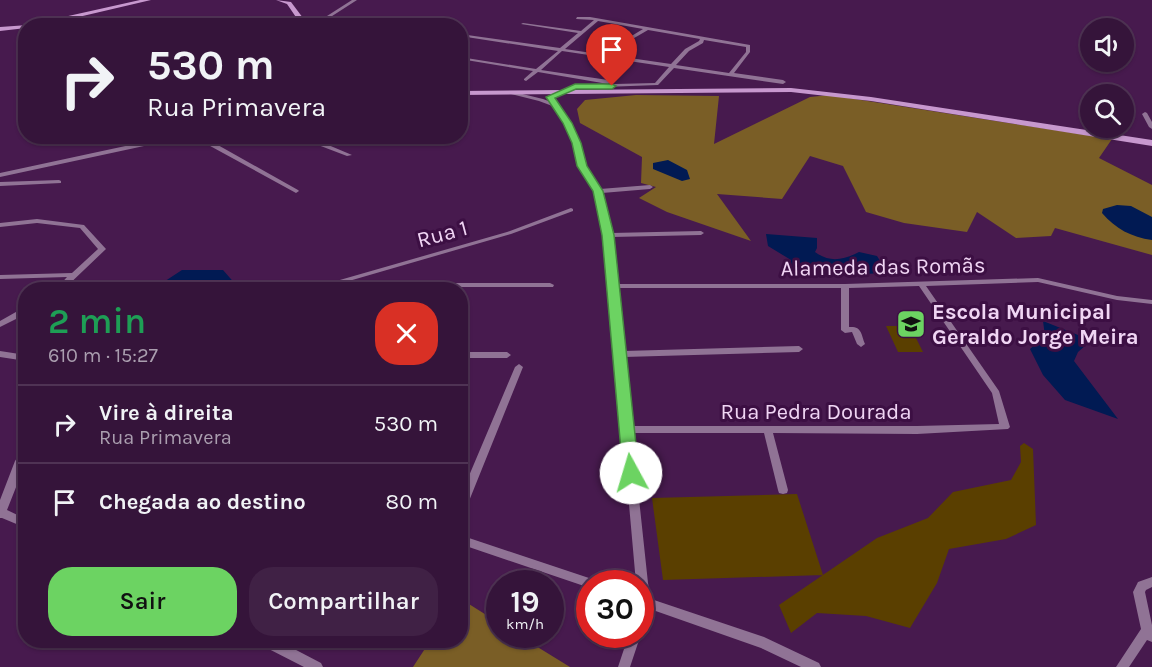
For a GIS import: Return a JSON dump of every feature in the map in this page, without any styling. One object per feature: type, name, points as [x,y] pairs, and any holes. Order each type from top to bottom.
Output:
[{"type":"main road","points":[[64,18],[148,0]]},
{"type":"main road","points":[[279,0],[289,3],[301,18]]},
{"type":"main road","points":[[0,29],[18,27]]},
{"type":"main road","points":[[468,93],[791,90],[871,99],[1152,142]]},
{"type":"street","points":[[325,18],[355,0]]},
{"type":"street","points":[[577,18],[748,46],[748,52],[730,75]]},
{"type":"street","points":[[526,80],[596,20]]},
{"type":"street","points":[[523,24],[580,32]]},
{"type":"street","points":[[612,58],[618,51],[628,46],[627,41],[646,29]]},
{"type":"street","points":[[468,36],[783,82]]},
{"type":"street","points":[[641,570],[608,235],[598,191],[582,166],[568,123],[550,97],[575,87],[653,85],[687,50],[701,42],[702,38]]},
{"type":"street","points":[[468,59],[630,86]]},
{"type":"street","points":[[508,93],[541,100],[555,106]]},
{"type":"street","points":[[1145,114],[1152,127]]},
{"type":"street","points":[[0,175],[145,144]]},
{"type":"street","points":[[211,144],[297,191]]},
{"type":"street","points":[[321,144],[349,155]]},
{"type":"street","points":[[0,184],[59,182]]},
{"type":"street","points":[[598,191],[650,188]]},
{"type":"street","name":"Rua 1","points":[[332,282],[509,233],[571,210]]},
{"type":"street","points":[[0,225],[37,221],[82,226],[102,249],[67,282]]},
{"type":"street","points":[[608,235],[701,233]]},
{"type":"street","points":[[0,277],[74,275]]},
{"type":"street","name":"Alameda das Romãs","points":[[612,286],[922,285],[1038,280],[1118,298],[1152,302]]},
{"type":"street","name":"Rua 1","points":[[468,285],[550,285]]},
{"type":"street","name":"Rua Pedra Dourada","points":[[627,429],[1005,427],[996,393],[922,285]]},
{"type":"street","points":[[844,286],[845,330],[855,329],[861,344]]},
{"type":"street","points":[[0,324],[18,314]]},
{"type":"street","points":[[620,354],[799,349]]},
{"type":"street","points":[[0,354],[18,357]]},
{"type":"street","points":[[468,355],[507,355]]},
{"type":"street","points":[[468,491],[519,367]]},
{"type":"street","points":[[768,430],[783,490]]},
{"type":"street","points":[[18,466],[0,513],[18,521]]},
{"type":"street","points":[[468,542],[576,579]]},
{"type":"street","points":[[1122,667],[1150,633],[1138,592],[1142,586],[1152,582]]},
{"type":"street","points":[[654,605],[764,643],[814,667]]},
{"type":"street","points":[[279,648],[317,667]]},
{"type":"street","points":[[624,667],[630,648]]},
{"type":"shaded area","points":[[636,95],[719,96],[714,144],[810,97],[829,95],[1080,134],[1080,138],[1112,139],[1099,158],[1152,185],[1152,255],[1055,228],[1051,236],[1016,238],[977,212],[967,232],[904,223],[866,212],[843,166],[810,156],[782,199],[717,194],[751,241],[667,212],[639,198],[656,187],[641,183],[642,157],[580,123],[577,109],[585,100]]},
{"type":"shaded area","points":[[886,326],[910,326],[923,352],[898,352]]},
{"type":"shaded area","points":[[1024,443],[1033,449],[1036,525],[1006,539],[949,549],[937,583],[910,628],[866,616],[817,613],[791,633],[779,605],[877,538],[928,518],[953,492],[1011,480],[1021,462],[1020,446]]},
{"type":"shaded area","points":[[797,494],[823,575],[663,580],[652,498]]},
{"type":"shaded area","points":[[468,603],[486,615],[486,648],[539,648],[570,667],[413,667],[425,648],[468,648]]},
{"type":"water","points":[[668,160],[687,170],[690,179],[682,181],[653,169],[653,163]]},
{"type":"water","points":[[1117,205],[1131,206],[1152,217],[1152,240],[1124,231],[1102,213],[1103,209]]},
{"type":"water","points":[[766,234],[817,238],[815,252],[831,259],[847,257],[859,252],[877,256],[884,267],[884,273],[805,277],[791,274],[791,260],[768,246]]},
{"type":"water","points":[[182,270],[223,270],[234,282],[164,282]]},
{"type":"water","points":[[1043,321],[1078,335],[1086,345],[1078,352],[1074,361],[1118,419],[1065,400],[1043,375],[1030,349],[1045,336]]},
{"type":"place","name":"Escola Municipal Geraldo Jorge Meira","points":[[911,324]]},
{"type":"route","points":[[612,86],[575,87],[550,97],[568,123],[582,166],[598,191],[608,235],[631,473]]}]
